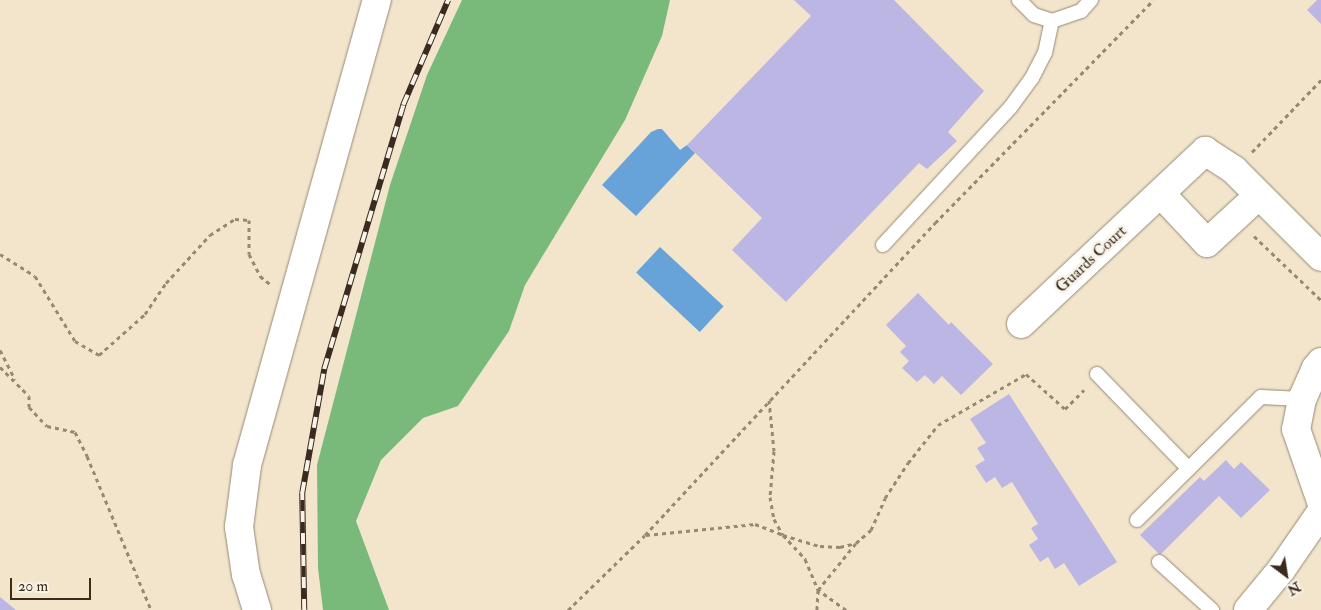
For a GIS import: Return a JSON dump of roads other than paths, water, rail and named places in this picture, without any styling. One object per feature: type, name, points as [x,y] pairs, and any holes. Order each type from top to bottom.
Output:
[{"type":"street","points":[[257,610],[246,575],[238,526],[247,465],[377,0]]},
{"type":"street","name":"Guards Court","points":[[1021,324],[1205,151],[1234,170],[1321,257]]},
{"type":"street","points":[[1160,194],[1207,243],[1233,216],[1258,196]]},
{"type":"street","points":[[1321,362],[1316,368],[1302,398],[1296,429],[1321,501]]},
{"type":"street","points":[[1248,610],[1281,570],[1321,512]]},
{"type":"lane","points":[[1019,0],[1034,15],[1052,21],[1081,11],[1091,0]]},
{"type":"lane","points":[[883,245],[1010,108],[1032,78],[1045,53],[1052,21]]},
{"type":"lane","points":[[1097,375],[1189,469]]},
{"type":"lane","points":[[1137,520],[1261,397],[1302,398]]},
{"type":"lane","points":[[1159,562],[1212,610]]},
{"type":"water","points":[[662,129],[680,150],[687,145],[695,153],[636,216],[602,185],[651,132]]},
{"type":"water","points":[[660,247],[724,306],[700,332],[636,273]]},
{"type":"railway","points":[[304,610],[302,493],[324,369],[403,105],[448,0]]}]
